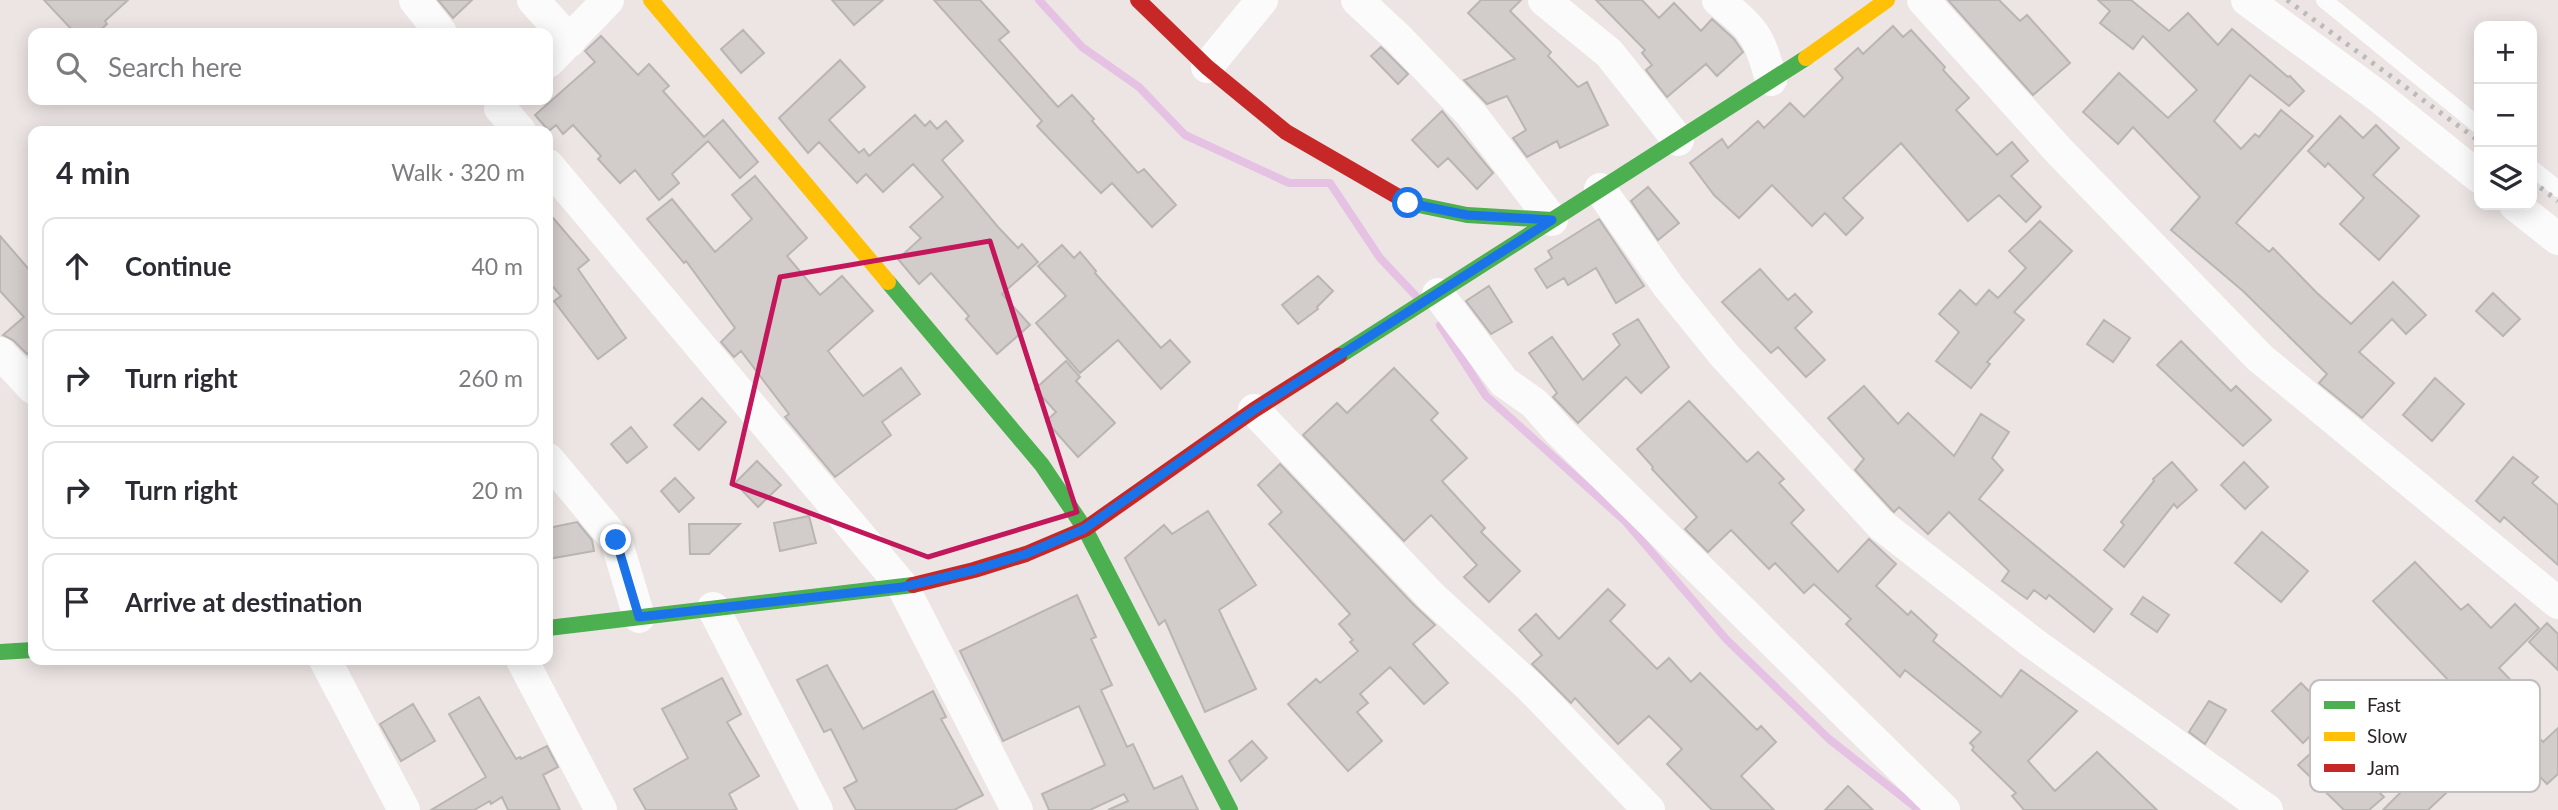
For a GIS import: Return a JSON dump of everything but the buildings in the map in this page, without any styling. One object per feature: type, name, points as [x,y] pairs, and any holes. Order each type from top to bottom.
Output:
[{"type":"street","points":[[415,0],[437,28]]},
{"type":"street","points":[[533,0],[547,28]]},
{"type":"street","points":[[559,51],[608,0]]},
{"type":"street","points":[[651,0],[1042,465],[1084,529],[1230,810]]},
{"type":"street","points":[[1138,0],[1207,67],[1286,132],[1408,203],[1467,215],[1552,220]]},
{"type":"street","points":[[1207,67],[1262,0]]},
{"type":"street","points":[[1357,0],[1399,39],[1471,114],[1552,220]]},
{"type":"street","points":[[1544,0],[1609,53],[1678,140]]},
{"type":"street","points":[[1718,0],[1758,37],[1770,80]]},
{"type":"street","points":[[553,627],[903,587],[1013,558],[1084,529],[1254,410],[1678,140],[1826,44],[1887,0]]},
{"type":"street","points":[[1923,0],[2060,152],[2260,358],[2558,603]]},
{"type":"street","points":[[2247,0],[2378,96],[2474,173]]},
{"type":"street","points":[[553,171],[903,587],[1017,810]]},
{"type":"street","points":[[1600,190],[1668,286],[1724,355],[1880,524],[2033,643],[2267,810]]},
{"type":"street","points":[[2521,210],[2558,239]]},
{"type":"street","points":[[1438,294],[1504,382],[1534,403],[1558,430],[1944,810]]},
{"type":"street","points":[[0,353],[28,383]]},
{"type":"street","points":[[1254,410],[1432,597],[1530,687],[1649,810]]},
{"type":"street","points":[[553,465],[616,540],[639,617]]},
{"type":"street","points":[[713,608],[817,810]]},
{"type":"street","points":[[0,652],[28,650]]},
{"type":"street","points":[[328,665],[404,810]]},
{"type":"street","points":[[525,665],[601,810]]},
{"type":"lane","points":[[2323,0],[2474,122]]},
{"type":"lane","points":[[2537,172],[2558,189]]},
{"type":"highlighted area","points":[[990,241],[1077,512],[928,557],[732,484],[780,277]]},
{"type":"waterway","points":[[1039,0],[1082,47],[1139,87],[1185,135],[1289,183],[1330,183],[1380,258],[1416,296]]},
{"type":"waterway","points":[[1440,325],[1486,396],[1625,521],[1726,639],[1829,739],[1919,810]]},
{"type":"railway","points":[[2287,0],[2474,137]]},
{"type":"railway","points":[[2537,185],[2558,201]]},
{"type":"traffic: fast","points":[[1339,356],[1806,58]]},
{"type":"traffic: fast","points":[[1409,203],[1467,215],[1552,220]]},
{"type":"traffic: fast","points":[[888,282],[1042,465],[1085,529],[1230,810]]},
{"type":"traffic: fast","points":[[553,627],[913,585]]},
{"type":"traffic: fast","points":[[0,652],[28,650]]},
{"type":"traffic: slow","points":[[651,0],[888,282]]},
{"type":"traffic: slow","points":[[1806,58],[1887,0]]},
{"type":"traffic: jam","points":[[1138,0],[1207,67],[1286,132],[1409,203]]},
{"type":"traffic: jam","points":[[913,585],[1026,554],[1085,529],[1254,410],[1339,356]]},
{"type":"route","points":[[616,540],[639,617],[903,587],[1026,554],[1084,529],[1254,410],[1552,220],[1467,215],[1408,203]]}]
